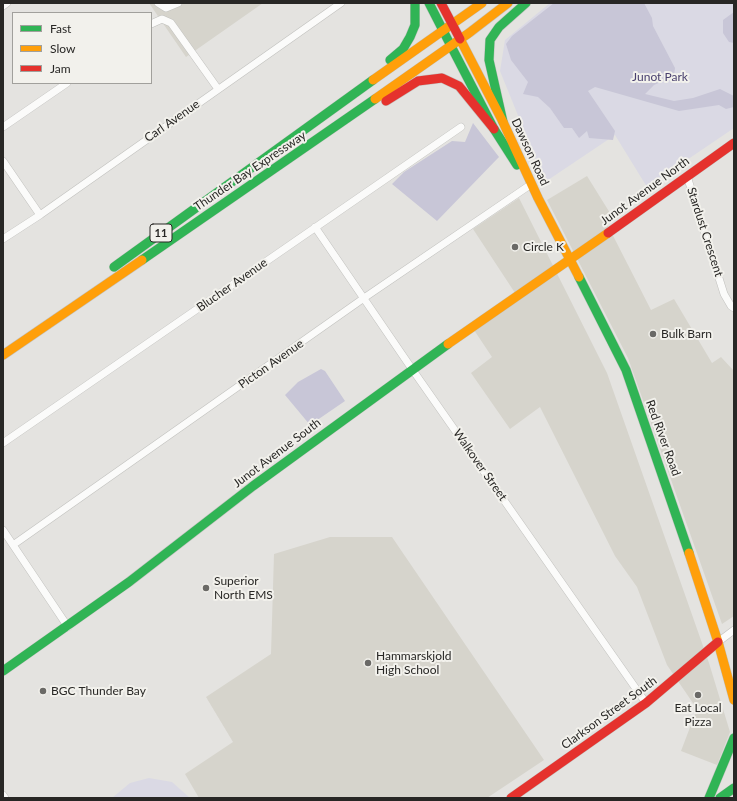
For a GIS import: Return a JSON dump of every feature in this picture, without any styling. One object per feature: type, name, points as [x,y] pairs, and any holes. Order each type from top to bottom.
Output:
[{"type":"main road","points":[[318,119],[403,49],[415,24],[415,3]]},
{"type":"main road","name":"Dawson Road","points":[[428,3],[494,129],[538,198]]},
{"type":"main road","name":"Dawson Road","points":[[441,3],[503,122],[538,198]]},
{"type":"main road","name":"Thunder Bay Expressway","points":[[3,345],[88,286],[318,119],[482,3]]},
{"type":"main road","name":"Thunder Bay Expressway","points":[[3,354],[322,136],[451,46],[508,3]]},
{"type":"main road","points":[[503,122],[489,60],[490,40],[500,27],[526,3]]},
{"type":"main road","points":[[322,136],[360,118],[412,84],[433,78],[442,78],[458,86],[494,129]]},
{"type":"main road","name":"Junot Avenue North","points":[[570,260],[734,143]]},
{"type":"main road","name":"Red River Road","points":[[538,198],[626,370],[666,484],[718,642],[734,700]]},
{"type":"main road","name":"Junot Avenue South","points":[[3,671],[68,627],[253,486],[412,369],[570,260]]},
{"type":"main road","name":"Clarkson Street South","points":[[511,798],[646,703],[718,642]]},
{"type":"main road","points":[[709,798],[734,738]]},
{"type":"main road","points":[[720,798],[734,788]]},
{"type":"street","points":[[3,6],[7,3]]},
{"type":"street","points":[[158,3],[163,8],[175,5]]},
{"type":"street","name":"Carl Avenue","points":[[3,239],[40,215],[341,3]]},
{"type":"street","points":[[152,23],[158,20],[166,20],[172,23],[218,89]]},
{"type":"street","points":[[3,127],[66,84]]},
{"type":"street","name":"Blucher Avenue","points":[[3,443],[461,127]]},
{"type":"street","points":[[3,162],[40,215]]},
{"type":"street","name":"Stardust Crescent","points":[[687,176],[724,294],[731,306],[734,308]]},
{"type":"street","name":"Picton Avenue","points":[[13,545],[364,298],[530,185]]},
{"type":"street","name":"Walkover Street","points":[[315,227],[412,369],[646,703]]},
{"type":"street","points":[[3,530],[68,627]]},
{"type":"street","points":[[718,642],[734,630]]},
{"type":"shaded area","points":[[149,3],[263,3],[186,57]]},
{"type":"shaded area","points":[[587,176],[610,213],[604,218],[651,310],[674,299],[712,363],[721,357],[734,371],[734,616],[722,624],[628,358],[547,200]]},
{"type":"shaded area","points":[[519,198],[607,373],[709,663],[730,732],[717,765],[681,751],[697,709],[667,665],[637,587],[615,556],[540,407],[510,429],[471,373],[492,357],[474,330],[519,299],[473,229]]},
{"type":"shaded area","name":"Hammarskjold High School","points":[[330,537],[392,537],[544,760],[487,798],[199,798],[185,774],[233,742],[206,697],[271,654],[274,554]]},
{"type":"green space","name":"Junot Park","points":[[550,3],[734,3],[734,128],[647,187],[615,135],[545,182],[500,71],[505,40]]},
{"type":"green space","points":[[554,3],[644,3],[652,18],[653,26],[675,68],[674,76],[654,85],[645,94],[674,101],[693,98],[720,89],[734,96],[734,107],[726,109],[719,105],[679,111],[595,87],[588,91],[615,131],[613,140],[589,138],[587,131],[579,138],[572,128],[564,128],[550,108],[538,97],[523,94],[528,82],[511,60],[506,44],[512,36]]},
{"type":"green space","points":[[734,12],[734,43],[729,42],[723,33],[723,20]]},
{"type":"green space","points":[[473,123],[499,157],[437,221],[392,184],[404,172],[452,141],[465,142]]},
{"type":"green space","points":[[321,369],[325,371],[345,401],[310,425],[285,395],[298,382]]},
{"type":"green space","points":[[149,778],[172,782],[190,798],[112,798],[130,783]]},
{"type":"traffic: fast","points":[[390,60],[403,49],[410,37],[415,25],[415,3]]},
{"type":"traffic: fast","points":[[429,3],[451,46]]},
{"type":"traffic: fast","points":[[503,122],[489,60],[490,40],[499,27],[526,3]]},
{"type":"traffic: fast","points":[[451,46],[494,129],[517,165]]},
{"type":"traffic: fast","points":[[114,267],[373,80]]},
{"type":"traffic: fast","points":[[142,260],[375,99]]},
{"type":"traffic: fast","points":[[579,277],[626,370],[689,553]]},
{"type":"traffic: fast","points":[[3,671],[129,582],[253,486],[448,344]]},
{"type":"traffic: fast","points":[[709,798],[734,738]]},
{"type":"traffic: fast","points":[[720,798],[734,788]]},
{"type":"traffic: slow","points":[[373,80],[482,3]]},
{"type":"traffic: slow","points":[[375,99],[469,33],[508,3]]},
{"type":"traffic: slow","points":[[460,39],[503,122],[538,198],[579,277]]},
{"type":"traffic: slow","points":[[448,344],[608,233]]},
{"type":"traffic: slow","points":[[3,355],[142,260]]},
{"type":"traffic: slow","points":[[689,553],[718,642],[734,700]]},
{"type":"traffic: jam","points":[[441,3],[460,39]]},
{"type":"traffic: jam","points":[[386,101],[418,81],[442,78],[459,86],[494,129]]},
{"type":"traffic: jam","points":[[608,233],[734,143]]},
{"type":"traffic: jam","points":[[511,798],[646,703],[718,642]]},
{"type":"place","name":"Circle K","points":[[515,247]]},
{"type":"place","name":"Bulk Barn","points":[[653,334]]},
{"type":"place","name":"Superior North EMS","points":[[206,588]]},
{"type":"place","name":"Hammarskjold High School","points":[[368,663]]},
{"type":"place","name":"BGC Thunder Bay","points":[[43,691]]},
{"type":"place","name":"Eat Local Pizza","points":[[698,695]]}]
